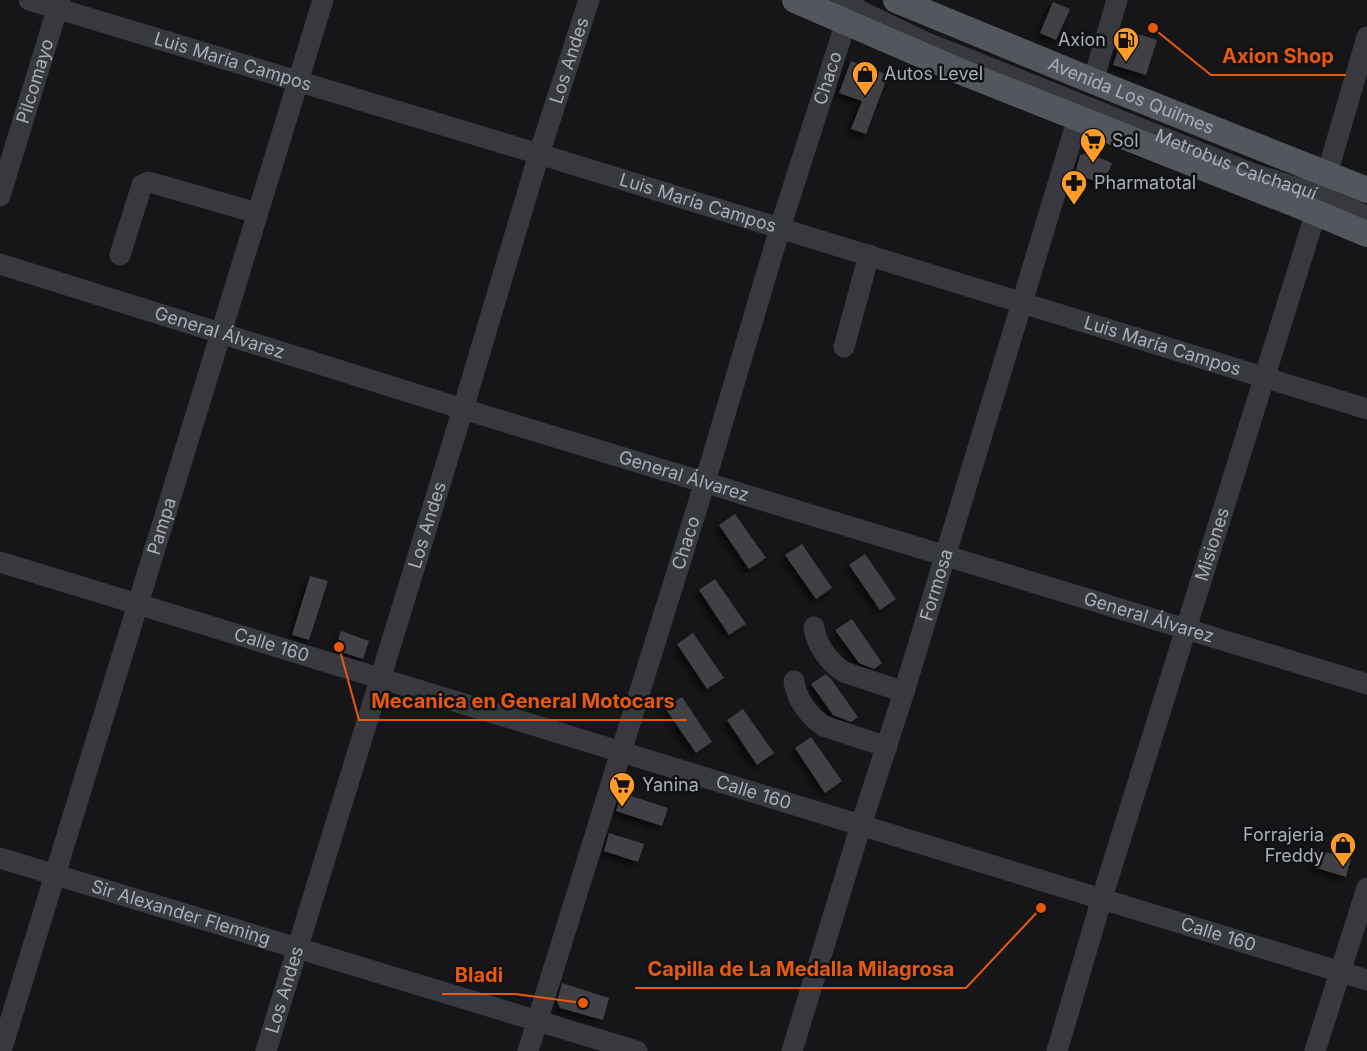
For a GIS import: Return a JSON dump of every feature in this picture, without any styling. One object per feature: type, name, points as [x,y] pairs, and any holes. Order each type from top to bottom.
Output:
[{"type":"main road","name":"Avenida Los Quilmes","points":[[795,0],[848,6],[1081,120],[1321,192],[1367,190]]},
{"type":"main road","name":"Avenida Los Quilmes","points":[[896,0],[1093,81],[1321,192],[1367,234]]},
{"type":"street","name":"Luis María Campos","points":[[29,0],[59,4],[297,81],[1367,409]]},
{"type":"street","name":"Pampa","points":[[1,1051],[322,0]]},
{"type":"street","name":"Los Andes","points":[[266,1051],[539,154],[589,0]]},
{"type":"street","points":[[1093,81],[1117,0]]},
{"type":"street","name":"Pilcomayo","points":[[0,196],[59,4]]},
{"type":"street","name":"Metrobus Calchaquí","points":[[848,6],[927,43],[1251,173],[1367,207]]},
{"type":"street","name":"Metrobus Calchaquí","points":[[848,6],[1030,67],[1271,164],[1367,216]]},
{"type":"street","name":"Chaco","points":[[528,1051],[705,482],[848,6]]},
{"type":"street","name":"Misiones","points":[[1057,1051],[1367,37]]},
{"type":"street","name":"Metrobus Calchaquí","points":[[973,61],[1081,120]]},
{"type":"street","name":"Formosa","points":[[792,1051],[904,693],[1074,131],[1081,120]]},
{"type":"street","points":[[120,255],[142,185],[149,182],[257,213]]},
{"type":"street","points":[[844,347],[869,255]]},
{"type":"street","name":"General Álvarez","points":[[0,264],[463,409],[1367,684]]},
{"type":"street","name":"Calle 160","points":[[0,562],[1367,980]]},
{"type":"street","points":[[814,627],[815,635],[836,667],[844,672],[904,693]]},
{"type":"street","points":[[794,681],[795,690],[816,721],[824,726],[887,747]]},
{"type":"street","name":"Sir Alexander Fleming","points":[[0,858],[637,1051]]},
{"type":"street","points":[[1315,1051],[1367,888]]},
{"type":"building","points":[[1053,2],[1070,9],[1056,40],[1040,33]]},
{"type":"building","points":[[1125,30],[1157,40],[1146,75],[1113,65]]},
{"type":"building","name":"Autos Level","points":[[851,61],[888,75],[866,134],[851,129],[862,101],[839,93]]},
{"type":"building","points":[[1087,153],[1112,163],[1103,185],[1075,173],[1080,155]]},
{"type":"building","points":[[735,514],[766,558],[749,569],[719,525]]},
{"type":"building","points":[[802,544],[832,588],[816,599],[785,555]]},
{"type":"building","points":[[865,554],[896,599],[880,610],[849,565]]},
{"type":"building","points":[[310,576],[328,581],[309,640],[292,635]]},
{"type":"building","points":[[715,579],[746,624],[729,635],[699,590]]},
{"type":"building","points":[[852,619],[882,663],[874,669],[859,663],[835,630]]},
{"type":"building","points":[[341,631],[369,641],[363,659],[335,650]]},
{"type":"building","points":[[693,633],[724,678],[707,689],[677,644]]},
{"type":"building","points":[[826,674],[858,717],[851,722],[833,715],[811,684]]},
{"type":"building","points":[[682,697],[712,742],[696,753],[665,708]]},
{"type":"building","points":[[743,709],[774,753],[757,765],[727,720]]},
{"type":"building","points":[[811,737],[842,781],[825,793],[795,748]]},
{"type":"building","points":[[622,793],[668,808],[662,826],[616,811]]},
{"type":"building","points":[[609,833],[644,844],[638,862],[604,851]]},
{"type":"building","points":[[1318,850],[1351,859],[1346,877],[1313,867]]},
{"type":"building","points":[[562,983],[609,998],[603,1020],[560,1008],[557,1002]]},
{"type":"place","name":"Axion Shop","points":[[1153,28]]},
{"type":"place","name":"Axion","points":[[1126,63]]},
{"type":"place","name":"Autos Level","points":[[865,97]]},
{"type":"place","name":"Sol","points":[[1093,164]]},
{"type":"place","name":"Pharmatotal","points":[[1074,206]]},
{"type":"place","name":"Mecanica en General Motocars","points":[[339,647]]},
{"type":"place","name":"Yanina","points":[[622,808]]},
{"type":"place","name":"Forrajeria Freddy","points":[[1343,868]]},
{"type":"place","name":"Capilla de La Medalla Milagrosa","points":[[1041,908]]},
{"type":"place","name":"Bladi","points":[[583,1003]]}]
